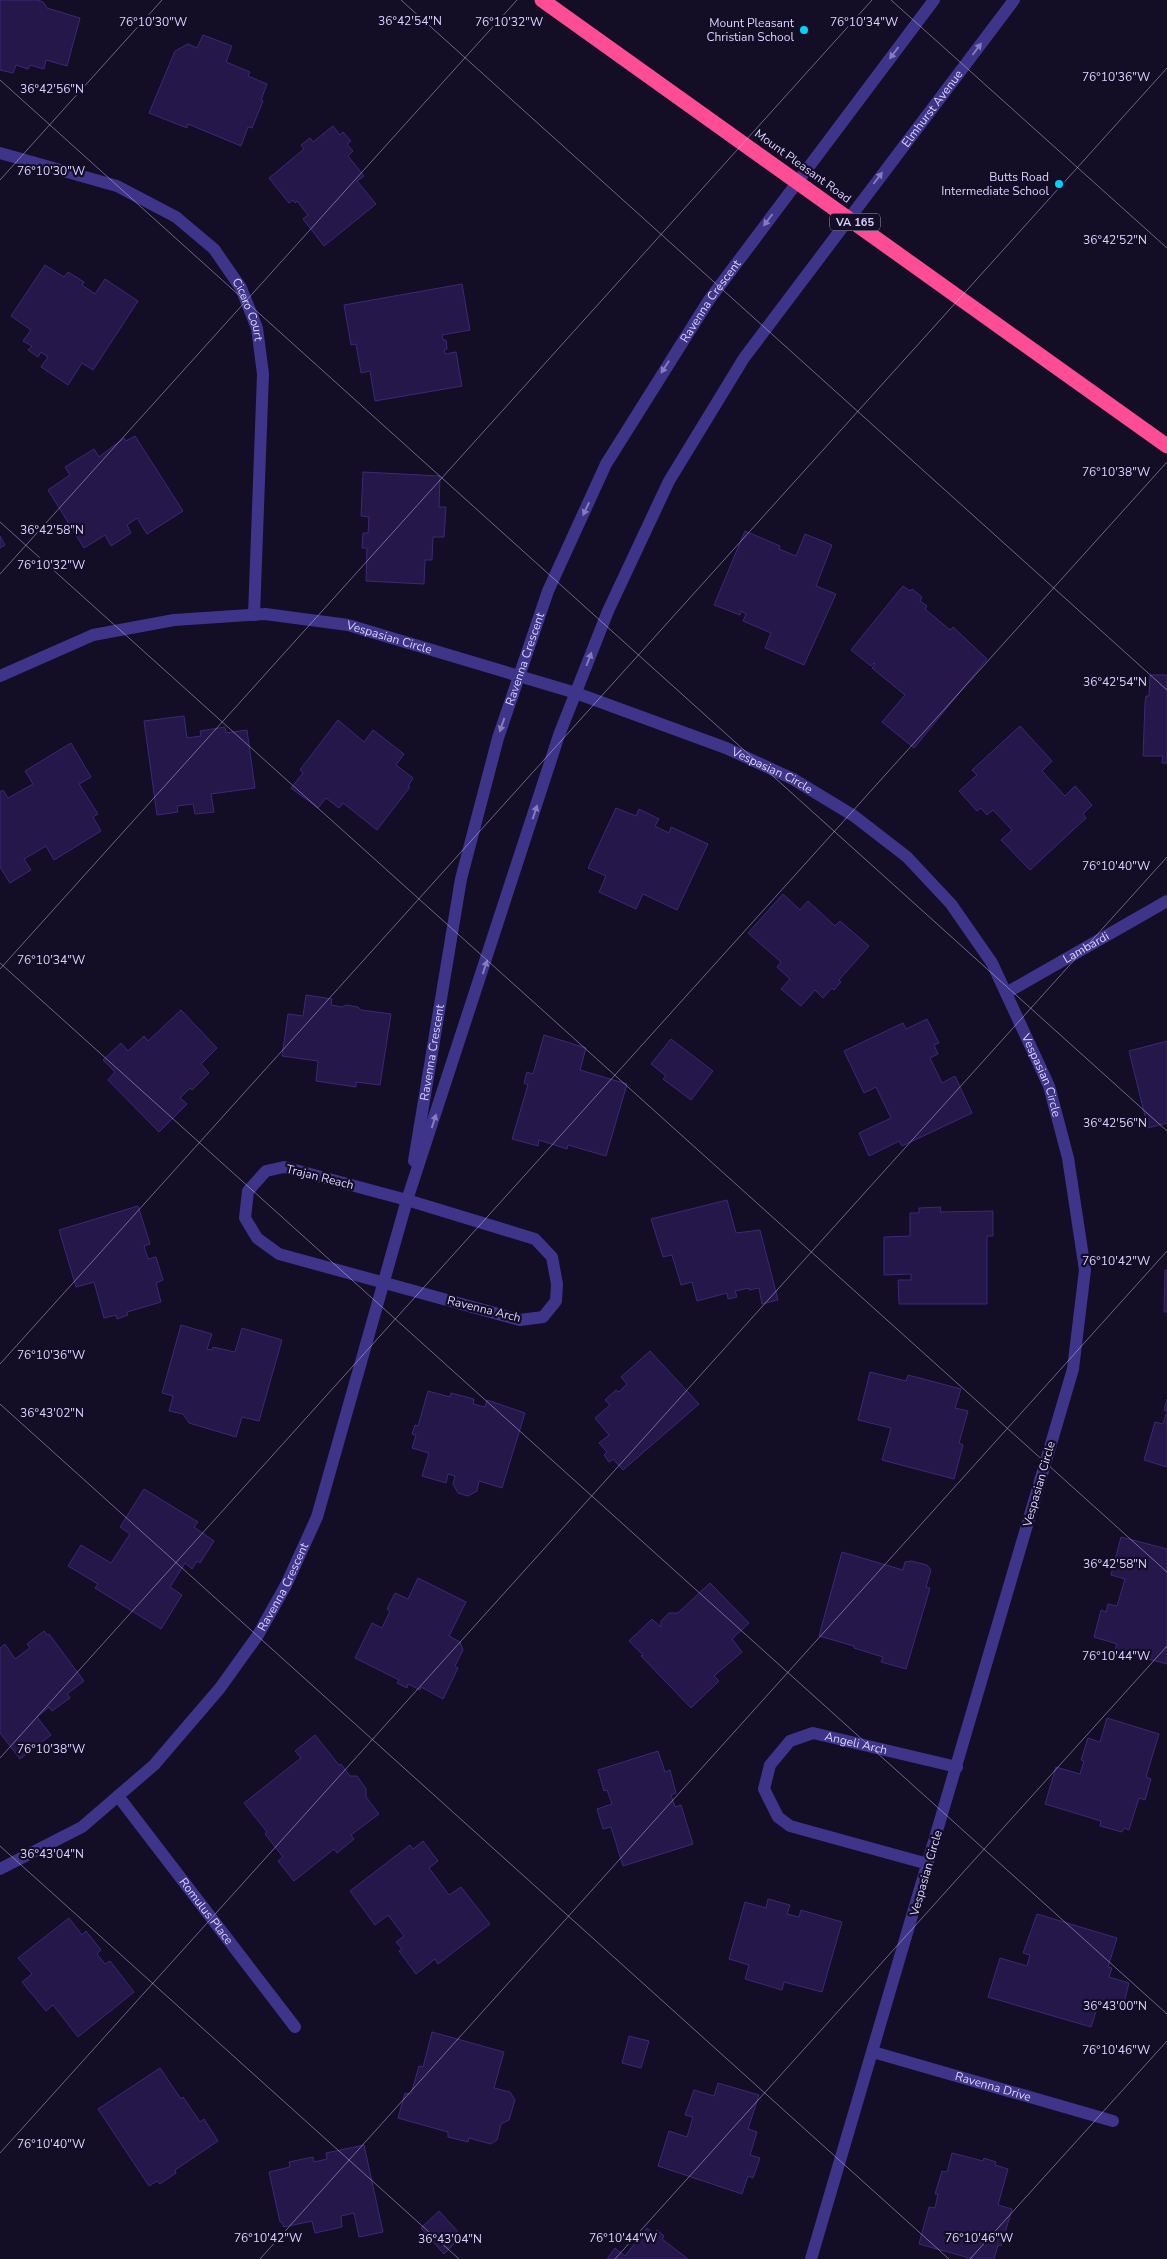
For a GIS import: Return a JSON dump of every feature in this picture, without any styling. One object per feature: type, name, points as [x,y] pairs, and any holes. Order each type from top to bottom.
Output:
[{"type":"highway","name":"Mount Pleasant Road","points":[[542,0],[798,180],[1167,446]]},
{"type":"street","points":[[798,180],[934,0]]},
{"type":"street","name":"Elmhurst Avenue","points":[[849,217],[1014,0]]},
{"type":"street","name":"Cicero Court","points":[[0,153],[117,186],[176,217],[214,249],[241,288],[257,328],[263,374],[254,615]]},
{"type":"street","name":"Ravenna Crescent","points":[[407,1200],[461,879],[498,738],[548,591],[606,464],[709,300],[798,180]]},
{"type":"street","name":"Ravenna Crescent","points":[[0,1870],[82,1827],[154,1765],[220,1688],[258,1635],[286,1585],[317,1517],[407,1200],[559,735],[608,611],[669,481],[744,358],[849,217]]},
{"type":"street","name":"Vespasian Circle","points":[[0,676],[93,635],[174,620],[265,614],[348,626],[576,693],[726,748],[793,779],[854,816],[907,857],[951,904],[992,963],[1049,1086],[1068,1158],[1085,1270],[1072,1369],[874,2052],[811,2259]]},
{"type":"street","name":"Lambardi","points":[[1006,993],[1167,901]]},
{"type":"street","name":"Trajan Reach","points":[[384,1283],[279,1254],[257,1238],[245,1218],[248,1190],[266,1171],[284,1167],[407,1200]]},
{"type":"street","name":"Ravenna Arch","points":[[384,1283],[520,1320],[543,1317],[556,1301],[557,1284],[552,1257],[535,1239],[407,1200]]},
{"type":"street","name":"Angeli Arch","points":[[928,1864],[790,1826],[778,1817],[764,1789],[770,1765],[790,1741],[813,1733],[957,1767]]},
{"type":"street","name":"Romulus Place","points":[[118,1796],[295,2027]]},
{"type":"street","name":"Ravenna Drive","points":[[874,2052],[1112,2121]]},
{"type":"building","points":[[0,0],[38,0],[43,2],[47,8],[80,18],[67,66],[46,60],[44,69],[30,65],[28,69],[16,65],[13,73],[0,70]]},
{"type":"building","points":[[203,35],[232,46],[226,62],[250,72],[248,76],[267,84],[261,100],[263,101],[252,128],[248,127],[241,146],[188,124],[187,128],[149,113],[175,51],[188,44],[197,48]]},
{"type":"building","points":[[333,126],[340,135],[343,132],[351,141],[347,144],[353,151],[348,156],[364,176],[357,181],[376,204],[324,246],[303,219],[308,215],[297,201],[295,203],[293,200],[289,203],[269,178],[304,149],[301,145],[310,138],[313,142]]},
{"type":"building","points":[[45,265],[64,277],[68,272],[84,282],[82,285],[95,294],[105,279],[138,301],[93,370],[82,363],[68,385],[41,367],[48,357],[41,352],[38,357],[28,350],[32,346],[23,341],[31,330],[11,316]]},
{"type":"building","points":[[462,284],[470,330],[442,335],[443,340],[446,340],[447,349],[444,350],[445,354],[456,352],[462,386],[375,401],[370,371],[361,373],[356,344],[351,345],[344,305]]},
{"type":"building","points":[[135,436],[183,511],[147,534],[137,518],[127,525],[131,533],[111,546],[105,535],[84,548],[48,490],[70,475],[65,467],[94,449],[99,457],[124,438],[126,441]]},
{"type":"building","points":[[363,472],[440,476],[439,507],[446,507],[444,537],[433,537],[432,560],[425,560],[424,584],[366,581],[367,548],[362,548],[363,533],[368,533],[369,517],[361,516]]},
{"type":"building","points":[[745,531],[780,546],[779,549],[796,556],[805,534],[832,545],[816,586],[836,594],[804,665],[765,648],[771,633],[743,621],[746,614],[741,611],[740,615],[714,605]]},
{"type":"building","points":[[0,536],[5,545],[0,548]]},
{"type":"building","points":[[903,586],[910,591],[912,589],[922,597],[920,601],[927,606],[925,609],[950,630],[953,627],[987,659],[914,748],[882,722],[905,695],[872,668],[874,663],[871,666],[851,650]]},
{"type":"building","points":[[1150,675],[1167,675],[1167,763],[1162,763],[1163,756],[1143,756],[1145,703],[1146,696],[1149,696]]},
{"type":"building","points":[[184,716],[187,738],[201,736],[200,731],[225,727],[226,733],[247,730],[255,788],[211,794],[214,812],[195,814],[193,804],[177,806],[178,812],[157,815],[144,721]]},
{"type":"building","points":[[338,720],[364,742],[373,730],[404,754],[396,765],[413,778],[408,786],[410,787],[377,830],[343,803],[339,808],[326,798],[318,808],[291,788],[303,773],[300,770]]},
{"type":"building","points":[[1020,726],[1052,761],[1042,771],[1065,796],[1075,786],[1092,805],[1083,814],[1086,818],[1030,870],[1001,840],[1012,830],[993,810],[987,815],[981,808],[977,811],[959,791],[977,775],[972,770]]},
{"type":"building","points":[[71,743],[91,777],[79,784],[98,814],[93,817],[101,831],[54,860],[46,846],[24,859],[31,870],[10,883],[0,867],[0,792],[3,790],[8,798],[33,784],[25,771]]},
{"type":"building","points":[[616,808],[636,816],[639,809],[659,819],[655,826],[669,833],[671,827],[708,844],[677,910],[643,894],[636,909],[599,892],[606,876],[588,868]]},
{"type":"building","points":[[783,894],[800,910],[808,901],[835,926],[840,921],[869,946],[839,980],[841,982],[834,990],[832,988],[823,998],[815,990],[801,1006],[781,989],[790,979],[777,967],[781,962],[748,933]]},
{"type":"building","points":[[306,995],[332,999],[331,1005],[342,1007],[346,1005],[358,1007],[361,1010],[391,1014],[380,1085],[356,1082],[356,1087],[316,1081],[318,1061],[282,1056],[288,1014],[303,1016]]},
{"type":"building","points":[[181,1010],[217,1048],[201,1064],[209,1073],[192,1090],[190,1088],[180,1098],[187,1104],[159,1132],[108,1080],[115,1072],[103,1060],[121,1043],[128,1051],[144,1036],[148,1041]]},
{"type":"building","points":[[927,1019],[939,1043],[934,1045],[938,1054],[930,1058],[942,1083],[955,1076],[972,1113],[902,1146],[899,1141],[869,1156],[859,1133],[891,1118],[876,1087],[864,1093],[844,1051],[903,1023],[906,1029]]},
{"type":"building","points":[[544,1035],[586,1048],[580,1070],[627,1084],[606,1156],[568,1145],[567,1149],[539,1140],[538,1146],[512,1139],[528,1085],[524,1083],[527,1072],[533,1074]]},
{"type":"building","points":[[671,1039],[713,1071],[691,1100],[663,1079],[666,1076],[651,1064]]},
{"type":"building","points":[[1167,1041],[1167,1123],[1148,1128],[1129,1051]]},
{"type":"building","points":[[727,1200],[736,1233],[760,1230],[778,1300],[762,1304],[759,1288],[749,1290],[749,1288],[735,1291],[737,1297],[728,1299],[727,1293],[697,1301],[692,1282],[681,1285],[672,1255],[663,1257],[651,1219]]},
{"type":"building","points":[[138,1206],[150,1244],[144,1246],[148,1259],[156,1257],[163,1280],[156,1283],[161,1302],[127,1312],[128,1315],[117,1319],[116,1315],[104,1318],[94,1282],[76,1287],[59,1230]]},
{"type":"building","points":[[941,1207],[940,1212],[993,1211],[993,1236],[987,1236],[987,1304],[899,1304],[898,1280],[911,1280],[911,1274],[884,1275],[884,1237],[910,1236],[910,1213],[919,1213],[919,1208]]},
{"type":"building","points":[[1165,1270],[1167,1270],[1167,1312],[1164,1312]]},
{"type":"building","points":[[181,1325],[212,1334],[207,1349],[212,1350],[213,1347],[235,1352],[242,1328],[282,1340],[259,1421],[242,1417],[236,1437],[189,1423],[183,1414],[169,1411],[173,1396],[162,1393]]},
{"type":"building","points":[[650,1351],[699,1404],[623,1470],[613,1459],[609,1462],[604,1455],[607,1452],[599,1443],[609,1435],[595,1418],[610,1405],[605,1400],[616,1390],[619,1392],[627,1384],[621,1377]]},
{"type":"building","points":[[870,1372],[906,1381],[908,1375],[961,1389],[955,1408],[968,1411],[959,1443],[963,1445],[954,1479],[882,1460],[891,1428],[858,1420]]},
{"type":"building","points":[[428,1391],[450,1397],[451,1393],[474,1399],[473,1404],[485,1407],[487,1400],[525,1413],[502,1488],[479,1481],[477,1491],[468,1496],[458,1493],[453,1484],[455,1476],[448,1474],[446,1483],[422,1476],[429,1453],[412,1448],[416,1435],[412,1434],[415,1425],[418,1426]]},
{"type":"building","points":[[1167,1399],[1167,1411],[1164,1410]]},
{"type":"building","points":[[1167,1411],[1167,1467],[1144,1460],[1155,1422],[1163,1424]]},
{"type":"building","points":[[144,1489],[198,1522],[194,1527],[214,1541],[200,1563],[197,1561],[192,1569],[185,1563],[170,1587],[182,1595],[161,1629],[95,1588],[98,1584],[68,1566],[81,1545],[111,1563],[130,1534],[120,1527]]},
{"type":"building","points":[[1121,1537],[1167,1549],[1167,1664],[1115,1650],[1117,1644],[1094,1637],[1101,1610],[1106,1612],[1108,1604],[1117,1606],[1125,1579],[1111,1575]]},
{"type":"building","points":[[842,1552],[903,1570],[905,1562],[911,1561],[927,1565],[931,1570],[926,1587],[930,1588],[906,1669],[881,1662],[883,1657],[854,1648],[854,1646],[819,1636]]},
{"type":"building","points":[[418,1578],[466,1602],[449,1636],[460,1642],[463,1650],[455,1666],[458,1668],[443,1699],[421,1687],[420,1690],[408,1684],[407,1688],[397,1683],[399,1680],[355,1658],[372,1623],[382,1628],[390,1611],[387,1609],[395,1593],[408,1599]]},
{"type":"building","points":[[710,1583],[749,1623],[732,1639],[742,1652],[714,1676],[719,1681],[691,1708],[629,1641],[652,1619],[661,1627],[661,1621],[669,1613],[678,1613]]},
{"type":"building","points":[[44,1631],[47,1635],[49,1634],[84,1681],[67,1694],[70,1698],[52,1711],[49,1707],[37,1717],[51,1735],[20,1759],[0,1733],[0,1648],[5,1644],[15,1659],[30,1648],[27,1644]]},
{"type":"building","points":[[1107,1718],[1159,1734],[1146,1777],[1151,1779],[1145,1800],[1139,1798],[1129,1830],[1124,1828],[1122,1832],[1100,1826],[1101,1821],[1045,1804],[1056,1767],[1080,1774],[1084,1761],[1081,1760],[1088,1738],[1100,1742]]},
{"type":"building","points":[[315,1735],[350,1776],[357,1776],[366,1789],[366,1797],[379,1814],[351,1835],[354,1839],[337,1853],[334,1849],[294,1881],[278,1861],[283,1857],[265,1834],[267,1832],[244,1803],[301,1758],[295,1751]]},
{"type":"building","points":[[658,1751],[665,1772],[670,1770],[676,1793],[671,1795],[675,1807],[681,1805],[693,1844],[623,1866],[611,1827],[603,1829],[597,1809],[612,1804],[607,1790],[604,1791],[598,1770]]},
{"type":"building","points":[[423,1841],[438,1861],[429,1868],[449,1895],[461,1887],[490,1924],[438,1964],[435,1959],[416,1974],[399,1951],[402,1949],[396,1942],[404,1936],[388,1915],[375,1925],[350,1891],[410,1845],[413,1849]]},
{"type":"building","points":[[768,1899],[790,1905],[787,1914],[799,1917],[801,1910],[842,1922],[822,1992],[784,1982],[782,1990],[745,1979],[749,1965],[729,1959],[745,1902],[766,1908]]},
{"type":"building","points":[[1037,1914],[1117,1938],[1108,1967],[1112,1968],[1109,1977],[1129,1983],[1123,2007],[1106,2002],[1104,2007],[1098,2005],[1091,2027],[988,1997],[1000,1958],[1027,1966],[1030,1955],[1023,1953]]},
{"type":"building","points":[[69,1918],[82,1935],[86,1931],[101,1950],[97,1954],[105,1964],[110,1961],[134,1992],[78,2037],[53,2005],[46,2011],[22,1982],[32,1974],[18,1958]]},
{"type":"building","points":[[432,2032],[504,2052],[494,2088],[510,2092],[515,2100],[509,2120],[501,2124],[497,2140],[491,2144],[469,2138],[468,2142],[448,2137],[448,2132],[398,2118],[405,2093],[411,2094],[419,2066],[423,2067]]},
{"type":"building","points":[[629,2036],[649,2041],[641,2068],[622,2063]]},
{"type":"building","points":[[160,2068],[181,2099],[183,2097],[200,2122],[204,2119],[218,2141],[175,2170],[176,2173],[160,2184],[157,2181],[149,2186],[98,2109]]},
{"type":"building","points":[[718,2083],[759,2095],[748,2129],[757,2132],[750,2155],[760,2158],[753,2178],[748,2176],[742,2194],[658,2166],[669,2131],[687,2137],[693,2117],[685,2115],[694,2090],[714,2096]]},
{"type":"building","points":[[364,2145],[383,2232],[359,2237],[354,2213],[341,2216],[342,2227],[315,2233],[312,2221],[284,2227],[282,2222],[280,2222],[269,2172],[290,2167],[289,2162],[313,2157],[314,2162],[327,2159],[326,2153]]},
{"type":"building","points":[[952,2153],[983,2161],[984,2158],[996,2162],[995,2165],[1008,2169],[998,2205],[1012,2209],[1001,2246],[998,2245],[994,2259],[973,2259],[919,2244],[929,2207],[935,2208],[938,2194],[935,2194],[942,2171],[947,2172]]},
{"type":"building","points":[[439,2211],[462,2236],[444,2254],[421,2228]]},
{"type":"building","points":[[647,2228],[654,2234],[657,2230],[664,2236],[662,2239],[688,2259],[607,2259],[615,2248],[625,2256]]},
{"type":"place","name":"Mount Pleasant Christian School","points":[[804,30]]},
{"type":"place","name":"Butts Road Intermediate School","points":[[1059,184]]}]
